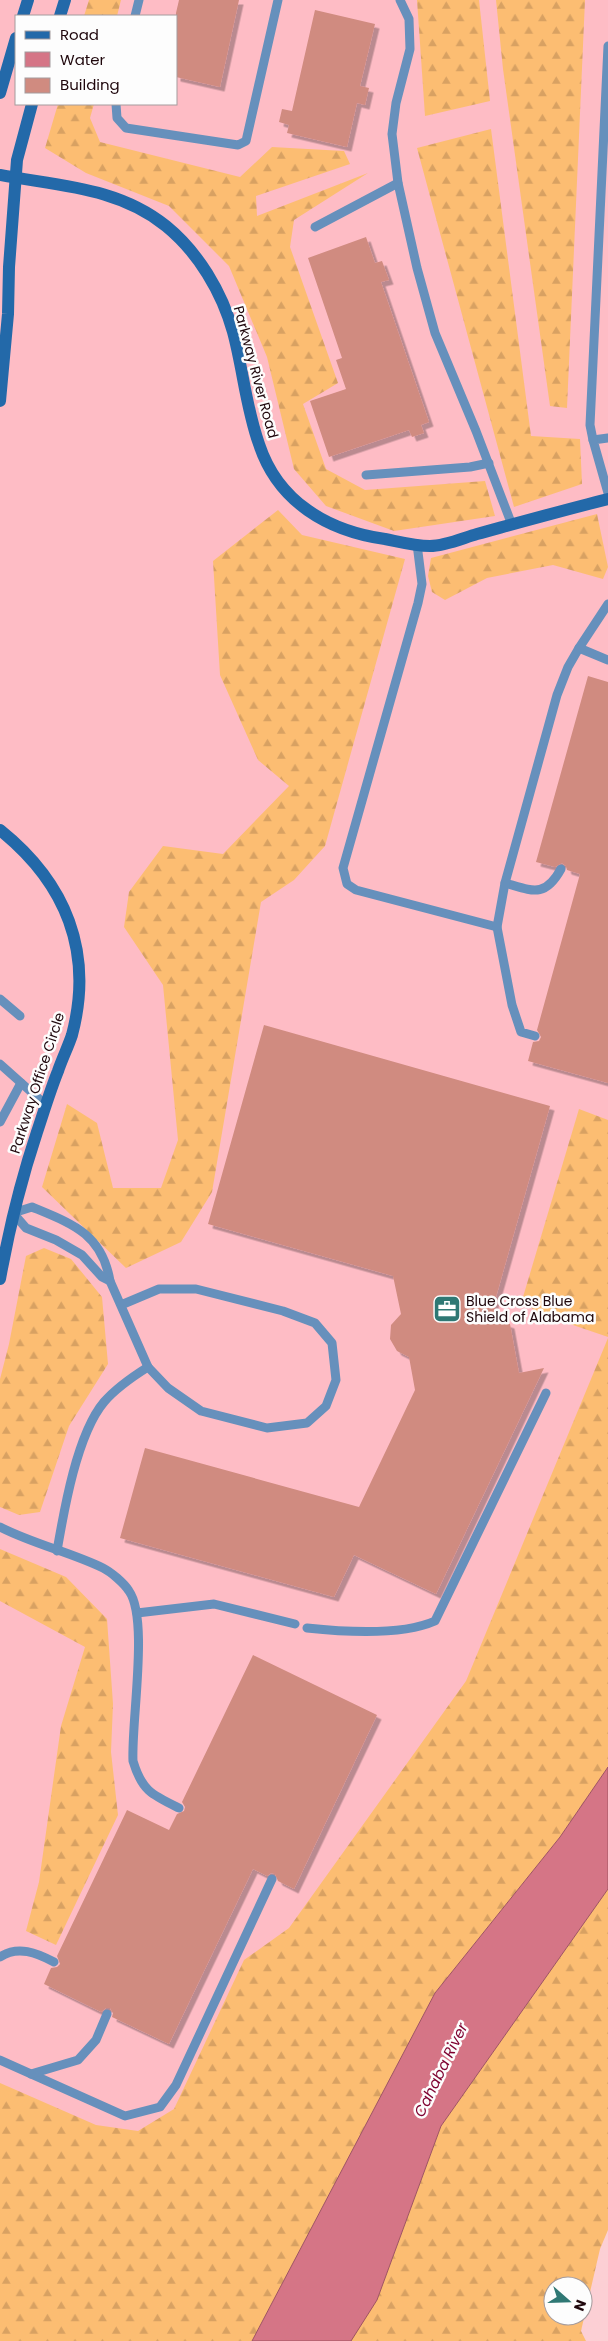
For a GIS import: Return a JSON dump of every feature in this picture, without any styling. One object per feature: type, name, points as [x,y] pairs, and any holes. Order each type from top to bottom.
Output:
[{"type":"street","points":[[23,15],[28,0]]},
{"type":"street","points":[[60,15],[65,0]]},
{"type":"street","points":[[0,93],[15,41]]},
{"type":"street","points":[[0,401],[8,314],[9,267],[16,178],[23,134],[32,105]]},
{"type":"street","name":"Parkway River Road","points":[[0,175],[92,190],[119,199],[167,227],[199,262],[222,302],[235,338],[259,444],[269,466],[297,502],[327,523],[362,536],[431,546],[608,499]]},
{"type":"street","name":"Parkway Office Circle","points":[[0,830],[31,857],[48,878],[68,916],[77,948],[78,1002],[71,1036],[46,1105],[13,1213],[0,1279]]},
{"type":"lane","points":[[135,15],[139,0]]},
{"type":"lane","points":[[116,105],[117,118],[126,128],[238,145],[246,141],[278,0]]},
{"type":"lane","points":[[389,0],[400,1],[409,19],[410,49],[396,103],[392,134],[398,183],[417,268],[435,333],[489,463],[512,525]]},
{"type":"lane","points":[[608,46],[590,424],[608,493]]},
{"type":"lane","points":[[315,227],[398,183]]},
{"type":"lane","points":[[593,440],[608,438]]},
{"type":"lane","points":[[366,475],[470,467],[489,463]]},
{"type":"lane","points":[[417,544],[422,584],[418,602],[343,868],[348,884],[356,890],[497,927]]},
{"type":"lane","points":[[535,1036],[521,1032],[512,1005],[497,927],[506,883],[557,695],[579,648],[608,604]]},
{"type":"lane","points":[[579,648],[608,660]]},
{"type":"lane","points":[[506,883],[534,891],[544,890],[554,882],[561,869]]},
{"type":"lane","points":[[0,998],[20,1016]]},
{"type":"lane","points":[[0,1064],[46,1105]]},
{"type":"lane","points":[[0,1122],[21,1083]]},
{"type":"lane","points":[[110,1281],[102,1277],[82,1255],[56,1240],[26,1228],[13,1213],[32,1207],[64,1220],[81,1230],[95,1242],[107,1263],[110,1281],[148,1367],[168,1388],[201,1411],[267,1428],[307,1423],[326,1406],[336,1380],[332,1343],[315,1323],[283,1311],[196,1289],[159,1289],[121,1305]]},
{"type":"lane","points":[[57,1551],[74,1469],[90,1426],[103,1404],[126,1380],[148,1367]]},
{"type":"lane","points":[[307,1628],[334,1631],[378,1630],[421,1627],[435,1621],[546,1393]]},
{"type":"lane","points":[[0,1527],[24,1540],[105,1569],[129,1591],[137,1613],[139,1630],[133,1761],[138,1779],[145,1788],[179,1808]]},
{"type":"lane","points":[[137,1613],[214,1604],[295,1624]]},
{"type":"lane","points":[[0,2060],[126,2116],[160,2107],[176,2085],[272,1879]]},
{"type":"lane","points":[[0,1957],[15,1950],[34,1952],[54,1962]]},
{"type":"lane","points":[[31,2074],[78,2060],[96,2040],[107,2014]]},
{"type":"shaded area","points":[[0,0],[608,0],[608,1564],[0,2341]]},
{"type":"green space","points":[[89,0],[121,0],[117,15],[84,15]]},
{"type":"green space","points":[[417,0],[479,0],[490,101],[425,116]]},
{"type":"green space","points":[[496,0],[585,0],[567,408],[550,406],[503,69]]},
{"type":"green space","points":[[58,105],[94,105],[90,118],[100,142],[240,177],[272,147],[344,151],[350,164],[256,196],[257,216],[368,173],[294,220],[290,247],[338,383],[303,404],[326,469],[365,490],[485,481],[495,516],[394,531],[326,506],[294,469],[267,357],[229,266],[169,206],[86,173],[45,148]]},
{"type":"green space","points":[[491,129],[531,436],[580,439],[582,484],[514,507],[417,148]]},
{"type":"green space","points":[[278,510],[302,535],[405,559],[325,846],[294,880],[261,902],[212,1192],[181,1242],[126,1268],[42,1187],[67,1104],[97,1123],[113,1188],[161,1188],[178,1140],[163,985],[124,927],[129,892],[163,846],[223,854],[289,786],[258,760],[220,675],[213,561]]},
{"type":"green space","points":[[597,514],[608,567],[603,579],[553,565],[487,578],[445,600],[432,592],[428,576],[431,558]]},
{"type":"green space","points":[[579,1109],[608,1120],[608,1337],[535,1312],[523,1297]]},
{"type":"green space","points":[[44,1248],[71,1259],[102,1297],[108,1364],[69,1426],[40,1512],[19,1515],[0,1507],[0,1379],[9,1344],[26,1256]]},
{"type":"green space","points":[[608,1338],[608,1767],[560,1837],[435,1993],[252,2341],[0,2341],[0,2083],[96,2125],[138,2131],[174,2109],[244,1960],[289,1928],[466,1681]]},
{"type":"green space","points":[[0,1549],[66,1577],[107,1619],[113,1704],[111,1752],[118,1815],[56,1945],[26,1931],[39,1882],[61,1726],[85,1647],[0,1601]]},
{"type":"green space","points":[[608,1889],[608,2230],[600,2249],[593,2279],[593,2276],[543,2276],[543,2326],[582,2326],[581,2331],[586,2341],[349,2341],[377,2300],[441,2126]]},
{"type":"water","name":"Cahaba River","points":[[608,1767],[608,1889],[441,2126],[377,2300],[351,2341],[252,2341],[435,1993],[560,1837]]},
{"type":"building","points":[[179,0],[239,0],[220,87],[178,77],[178,15],[176,13]]},
{"type":"building","points":[[315,10],[375,24],[360,86],[369,88],[365,105],[357,103],[347,147],[287,133],[289,125],[279,122],[282,109],[292,111]]},
{"type":"building","points":[[366,237],[375,263],[382,261],[389,280],[381,282],[429,422],[421,425],[424,433],[412,437],[409,430],[329,457],[310,401],[346,389],[336,360],[342,358],[308,258]]},
{"type":"building","points":[[588,676],[608,682],[608,1083],[528,1061],[533,1042],[539,1041],[541,1037],[537,1030],[580,874],[567,870],[566,866],[562,863],[555,867],[536,862]]},
{"type":"building","name":"Blue Cross Blue Shield of Alabama","points":[[264,1025],[550,1106],[494,1304],[497,1320],[510,1324],[519,1373],[544,1368],[436,1594],[354,1555],[334,1597],[120,1538],[145,1448],[359,1507],[415,1390],[409,1357],[397,1351],[390,1339],[391,1325],[401,1314],[393,1276],[208,1224]]},
{"type":"building","points":[[253,1655],[377,1715],[294,1889],[278,1881],[275,1874],[271,1873],[267,1876],[253,1869],[169,2044],[112,2017],[113,2013],[110,2008],[106,2008],[101,2012],[44,1984],[51,1968],[57,1967],[60,1964],[57,1956],[127,1810],[169,1830],[177,1814],[184,1811],[185,1807],[182,1802]]},
{"type":"place","name":"Blue Cross Blue Shield of Alabama","points":[[447,1309]]}]
